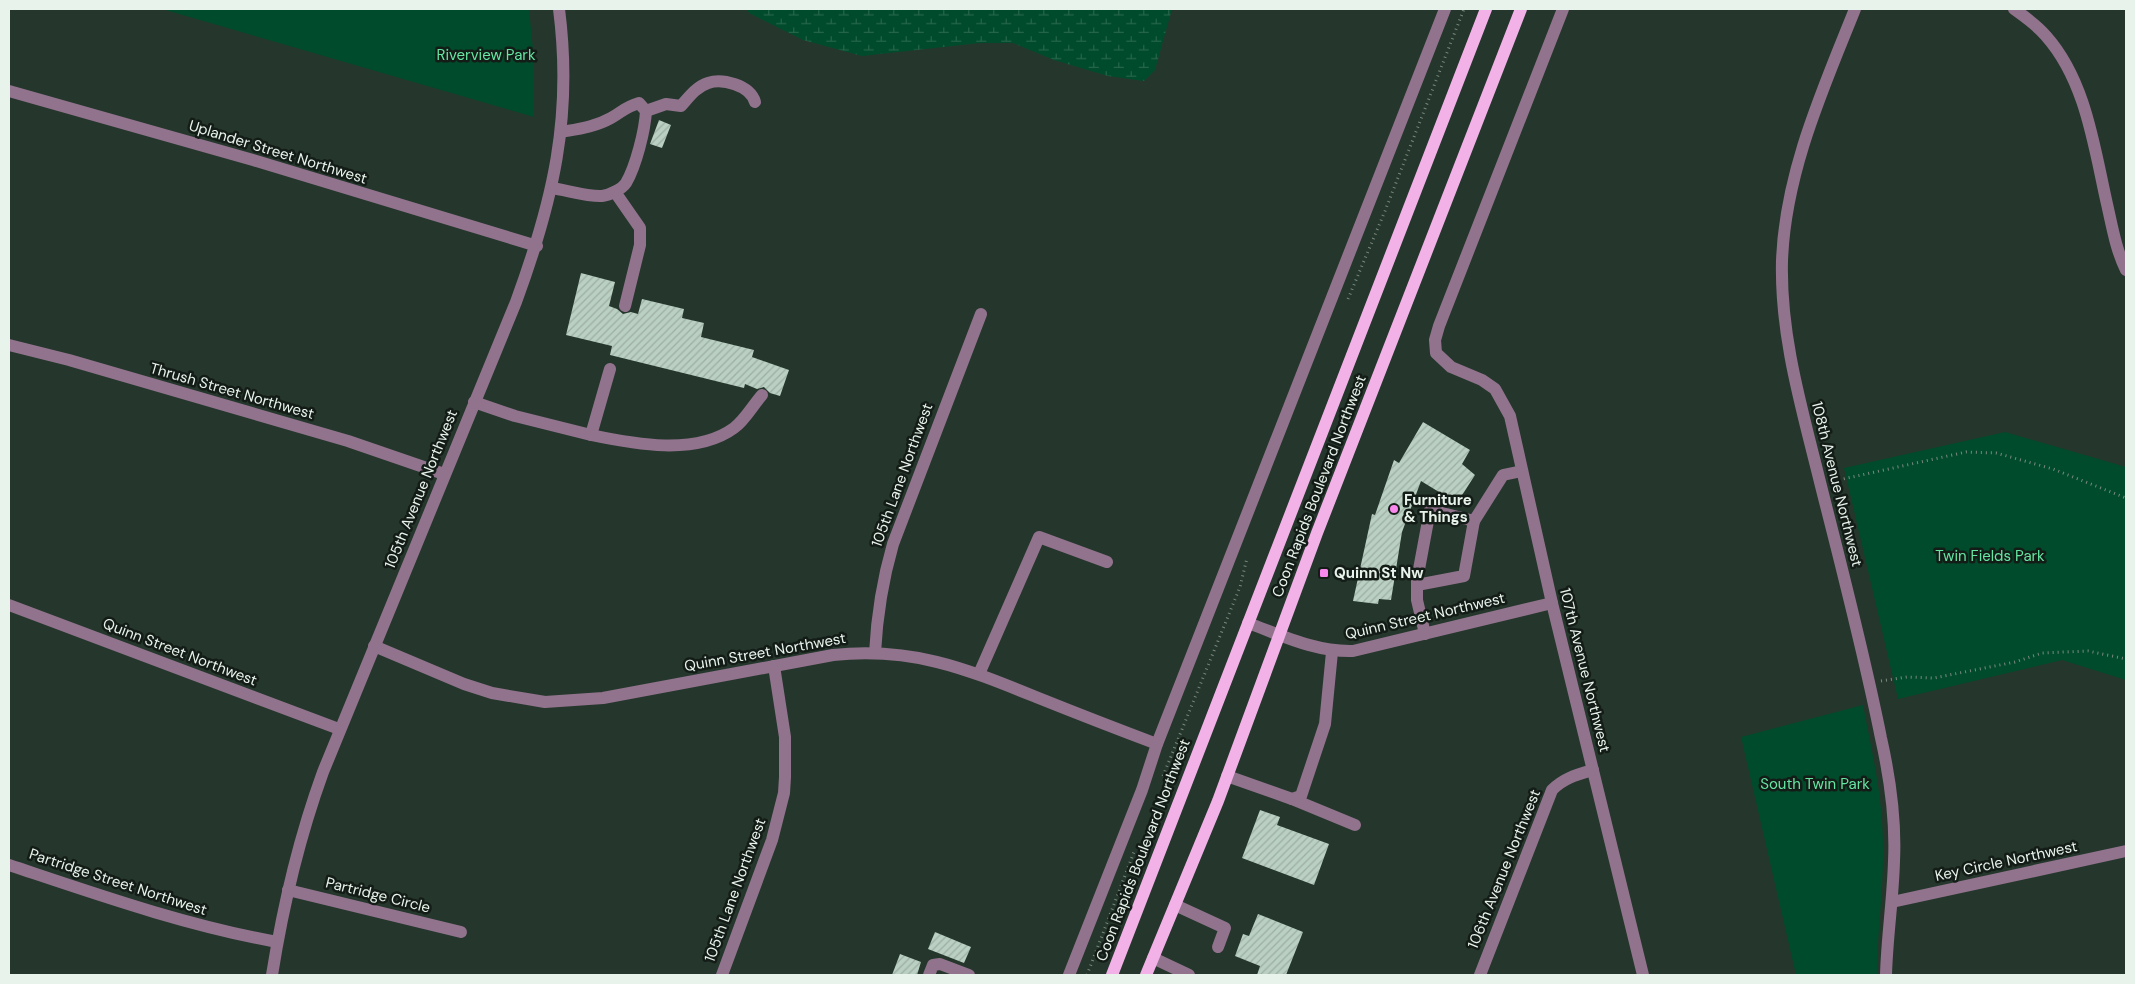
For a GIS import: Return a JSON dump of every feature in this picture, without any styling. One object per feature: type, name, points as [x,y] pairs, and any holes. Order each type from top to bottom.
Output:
[{"type":"main road","name":"Coon Rapids Boulevard Northwest","points":[[1112,975],[1486,9]]},
{"type":"main road","name":"Coon Rapids Boulevard Northwest","points":[[1146,975],[1227,776],[1520,9]]},
{"type":"street","name":"105th Avenue Northwest","points":[[272,975],[288,890],[314,798],[340,729],[516,302],[537,246],[552,188],[561,132],[564,66],[559,9]]},
{"type":"street","points":[[1069,975],[1142,790],[1157,744],[1445,9]]},
{"type":"street","name":"107th Avenue Northwest","points":[[1563,9],[1435,340],[1436,353],[1451,367],[1482,380],[1495,389],[1510,416],[1552,603],[1643,975]]},
{"type":"street","name":"108th Avenue Northwest","points":[[1855,9],[1804,144],[1788,210],[1782,259],[1783,295],[1792,366],[1882,738],[1892,811],[1895,859],[1886,975]]},
{"type":"street","points":[[2014,9],[2046,35],[2061,56],[2072,77],[2088,120],[2114,237],[2126,270]]},
{"type":"street","points":[[646,111],[666,104],[681,106],[697,89],[709,82],[725,82],[745,88],[754,97],[755,102]]},
{"type":"street","name":"Uplander Street Northwest","points":[[9,91],[253,160],[537,246]]},
{"type":"street","points":[[552,188],[602,196],[615,192],[625,184],[633,165],[646,121],[646,111],[639,103],[626,106],[612,117],[592,127],[561,132]]},
{"type":"street","points":[[615,192],[640,228],[640,245],[625,306]]},
{"type":"street","name":"105th Lane Northwest","points":[[874,653],[883,577],[981,314]]},
{"type":"street","name":"Thrush Street Northwest","points":[[9,345],[68,360],[348,442],[444,474]]},
{"type":"street","points":[[591,435],[610,369]]},
{"type":"street","points":[[474,402],[515,416],[591,435],[633,444],[674,445],[711,440],[735,427],[762,395]]},
{"type":"street","points":[[1417,586],[1464,576],[1474,520],[1503,475],[1522,471]]},
{"type":"street","points":[[1425,634],[1417,600],[1417,586],[1430,510],[1474,520]]},
{"type":"street","points":[[979,674],[1039,537],[1107,562]]},
{"type":"street","name":"Quinn Street Northwest","points":[[1248,623],[1332,652],[1353,652],[1552,603]]},
{"type":"street","name":"Quinn Street Northwest","points":[[9,605],[340,729]]},
{"type":"street","name":"Quinn Street Northwest","points":[[374,646],[464,684],[492,693],[530,701],[545,702],[603,698],[833,655],[874,653],[930,660],[979,674],[1157,744]]},
{"type":"street","points":[[1292,799],[1301,796],[1326,724],[1332,652]]},
{"type":"street","name":"105th Lane Northwest","points":[[722,975],[772,840],[784,793],[786,777],[785,737],[774,666]]},
{"type":"street","name":"106th Avenue Northwest","points":[[1480,975],[1552,790],[1561,781],[1571,776],[1593,770]]},
{"type":"street","points":[[1227,776],[1292,799],[1355,825]]},
{"type":"street","name":"Key Circle Northwest","points":[[1892,902],[2126,852]]},
{"type":"street","name":"Partridge Street Northwest","points":[[9,865],[154,914],[198,926],[277,942]]},
{"type":"street","name":"Partridge Circle","points":[[288,890],[461,932]]},
{"type":"street","points":[[1175,905],[1225,928],[1218,947]]},
{"type":"street","points":[[1153,958],[1189,975]]},
{"type":"street","points":[[929,975],[933,965],[940,964],[969,975]]},
{"type":"path","points":[[1344,307],[1353,291],[1464,9]]},
{"type":"path","points":[[1821,484],[1966,452],[1996,453],[2053,469],[2126,498]]},
{"type":"path","points":[[1160,784],[1240,587],[1250,550]]},
{"type":"path","points":[[1869,685],[1889,679],[1942,676],[2016,662],[2042,652],[2088,651],[2126,659]]},
{"type":"path","points":[[1087,975],[1136,847]]},
{"type":"green space","name":"Riverview Park","points":[[162,9],[529,9],[534,59],[534,117]]},
{"type":"green space","points":[[746,9],[1172,9],[1155,70],[1144,81],[1108,76],[1054,60],[1013,43],[980,43],[862,56],[803,40],[749,13]]},
{"type":"green space","name":"Twin Fields Park","points":[[2005,432],[2126,467],[2126,680],[2062,660],[1898,699],[1844,468]]},
{"type":"green space","name":"South Twin Park","points":[[1863,705],[1876,775],[1883,827],[1877,975],[1796,975],[1741,737]]},
{"type":"building","points":[[659,120],[671,125],[662,148],[650,144]]},
{"type":"building","points":[[581,273],[615,282],[609,306],[623,314],[631,312],[638,314],[642,299],[684,309],[682,318],[704,323],[701,337],[754,350],[752,357],[789,370],[780,396],[770,393],[764,387],[757,389],[745,384],[744,388],[610,355],[612,346],[566,335]]},
{"type":"building","name":"Furniture & Things","points":[[1423,422],[1470,450],[1462,464],[1475,475],[1457,503],[1421,481],[1402,532],[1391,600],[1379,599],[1378,604],[1353,601],[1372,514],[1375,515],[1394,460],[1399,463]]},
{"type":"building","points":[[1260,810],[1280,817],[1277,825],[1329,844],[1314,885],[1242,858]]},
{"type":"building","points":[[1258,914],[1303,932],[1286,975],[1257,975],[1260,966],[1235,956],[1243,934],[1249,936]]},
{"type":"building","points":[[935,932],[971,947],[964,963],[928,949]]},
{"type":"building","points":[[900,954],[921,962],[917,975],[892,975]]},
{"type":"place","name":"Furniture & Things","points":[[1394,509]]},
{"type":"place","name":"Quinn St Nw","points":[[1324,573]]}]
